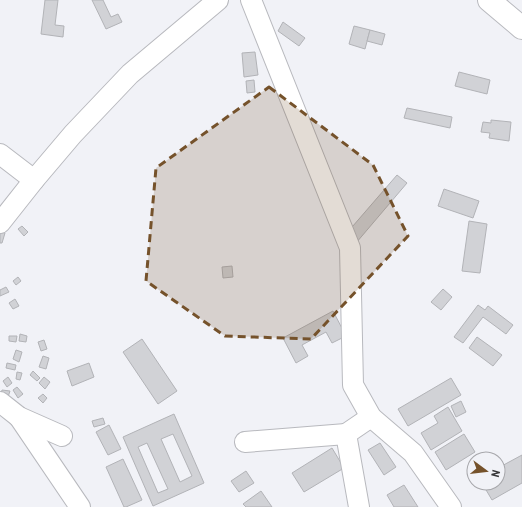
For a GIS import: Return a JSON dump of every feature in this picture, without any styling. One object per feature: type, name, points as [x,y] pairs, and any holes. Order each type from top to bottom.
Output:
[{"type":"highway","points":[[489,0],[522,28]]},
{"type":"street","points":[[0,224],[34,180],[73,134],[130,74],[218,0]]},
{"type":"street","points":[[251,0],[350,248],[353,385],[371,417],[413,453],[451,507]]},
{"type":"street","points":[[0,154],[34,180]]},
{"type":"street","points":[[0,402],[19,417],[62,436]]},
{"type":"street","points":[[19,417],[80,507]]},
{"type":"street","points":[[245,442],[346,434],[371,417]]},
{"type":"street","points":[[346,434],[359,507]]},
{"type":"highlighted area","points":[[269,87],[373,165],[408,236],[311,339],[225,336],[146,281],[156,168]]},
{"type":"building","points":[[45,0],[58,0],[55,25],[64,26],[63,37],[41,34]]},
{"type":"building","points":[[92,0],[103,0],[111,17],[118,14],[122,22],[106,29]]},
{"type":"building","points":[[283,22],[305,38],[299,46],[278,31]]},
{"type":"building","points":[[354,26],[370,30],[365,49],[349,44]]},
{"type":"building","points":[[370,30],[385,34],[382,45],[367,41]]},
{"type":"building","points":[[255,52],[258,75],[244,77],[242,53]]},
{"type":"building","points":[[459,72],[490,80],[487,94],[455,86]]},
{"type":"building","points":[[254,80],[255,92],[247,93],[246,81]]},
{"type":"building","points":[[407,108],[452,117],[450,128],[404,118]]},
{"type":"building","points":[[491,120],[511,122],[509,141],[489,138],[490,133],[481,132],[483,122],[491,123]]},
{"type":"building","points":[[397,175],[407,183],[356,243],[346,234]]},
{"type":"building","points":[[444,189],[479,201],[473,218],[438,206]]},
{"type":"building","points":[[469,221],[487,224],[480,273],[462,271]]},
{"type":"building","points":[[22,226],[28,232],[24,236],[18,229]]},
{"type":"building","points":[[0,231],[5,233],[2,243],[0,243]]},
{"type":"building","points":[[232,266],[233,277],[223,278],[222,267]]},
{"type":"building","points":[[18,277],[21,281],[16,285],[13,281]]},
{"type":"building","points":[[6,287],[9,292],[0,296],[0,290]]},
{"type":"building","points":[[443,289],[452,297],[441,310],[431,302]]},
{"type":"building","points":[[15,299],[19,306],[13,309],[9,303]]},
{"type":"building","points":[[478,305],[485,310],[488,306],[513,325],[506,334],[483,317],[463,343],[454,337]]},
{"type":"building","points":[[333,311],[346,336],[332,343],[326,332],[302,345],[308,356],[296,363],[283,338]]},
{"type":"building","points":[[20,334],[27,336],[26,342],[19,341]]},
{"type":"building","points":[[9,336],[17,336],[16,342],[9,341]]},
{"type":"building","points":[[477,337],[502,355],[493,366],[469,348]]},
{"type":"building","points":[[142,339],[177,391],[158,404],[123,352]]},
{"type":"building","points":[[44,340],[47,349],[41,351],[38,342]]},
{"type":"building","points":[[16,350],[22,352],[19,362],[13,359]]},
{"type":"building","points":[[43,356],[49,358],[46,369],[39,367]]},
{"type":"building","points":[[7,363],[16,365],[15,370],[6,368]]},
{"type":"building","points":[[89,363],[94,377],[72,386],[67,371]]},
{"type":"building","points":[[33,371],[40,378],[37,381],[30,375]]},
{"type":"building","points":[[17,372],[22,373],[20,380],[16,379]]},
{"type":"building","points":[[8,377],[12,383],[7,387],[3,381]]},
{"type":"building","points":[[44,377],[50,382],[45,389],[39,383]]},
{"type":"building","points":[[451,378],[461,395],[408,426],[398,409]]},
{"type":"building","points":[[17,387],[23,394],[18,398],[13,390]]},
{"type":"building","points":[[2,390],[10,391],[7,400],[0,397]]},
{"type":"building","points":[[43,394],[47,398],[43,403],[38,398]]},
{"type":"building","points":[[461,401],[466,412],[456,417],[451,406]]},
{"type":"building","points":[[448,407],[462,431],[431,450],[421,433],[438,423],[434,416]]},
{"type":"building","points":[[174,414],[204,483],[153,506],[123,437]],"holes":[[[173,434],[192,476],[180,482],[161,439]],[[147,443],[168,489],[158,493],[138,447]]]},
{"type":"building","points":[[103,418],[105,424],[94,427],[92,421]]},
{"type":"building","points":[[109,425],[121,449],[108,455],[96,432]]},
{"type":"building","points":[[464,434],[474,451],[466,451],[466,458],[446,470],[435,452]]},
{"type":"building","points":[[380,443],[396,467],[384,475],[368,450]]},
{"type":"building","points":[[332,448],[344,468],[304,492],[292,473]]},
{"type":"building","points":[[522,455],[522,483],[492,500],[487,491],[506,491],[506,464]]},
{"type":"building","points":[[123,459],[142,500],[126,507],[124,507],[106,467]]},
{"type":"building","points":[[246,471],[254,483],[239,492],[231,481]]},
{"type":"building","points":[[404,485],[418,507],[394,507],[387,495]]},
{"type":"building","points":[[261,491],[272,507],[246,507],[243,504]]}]
